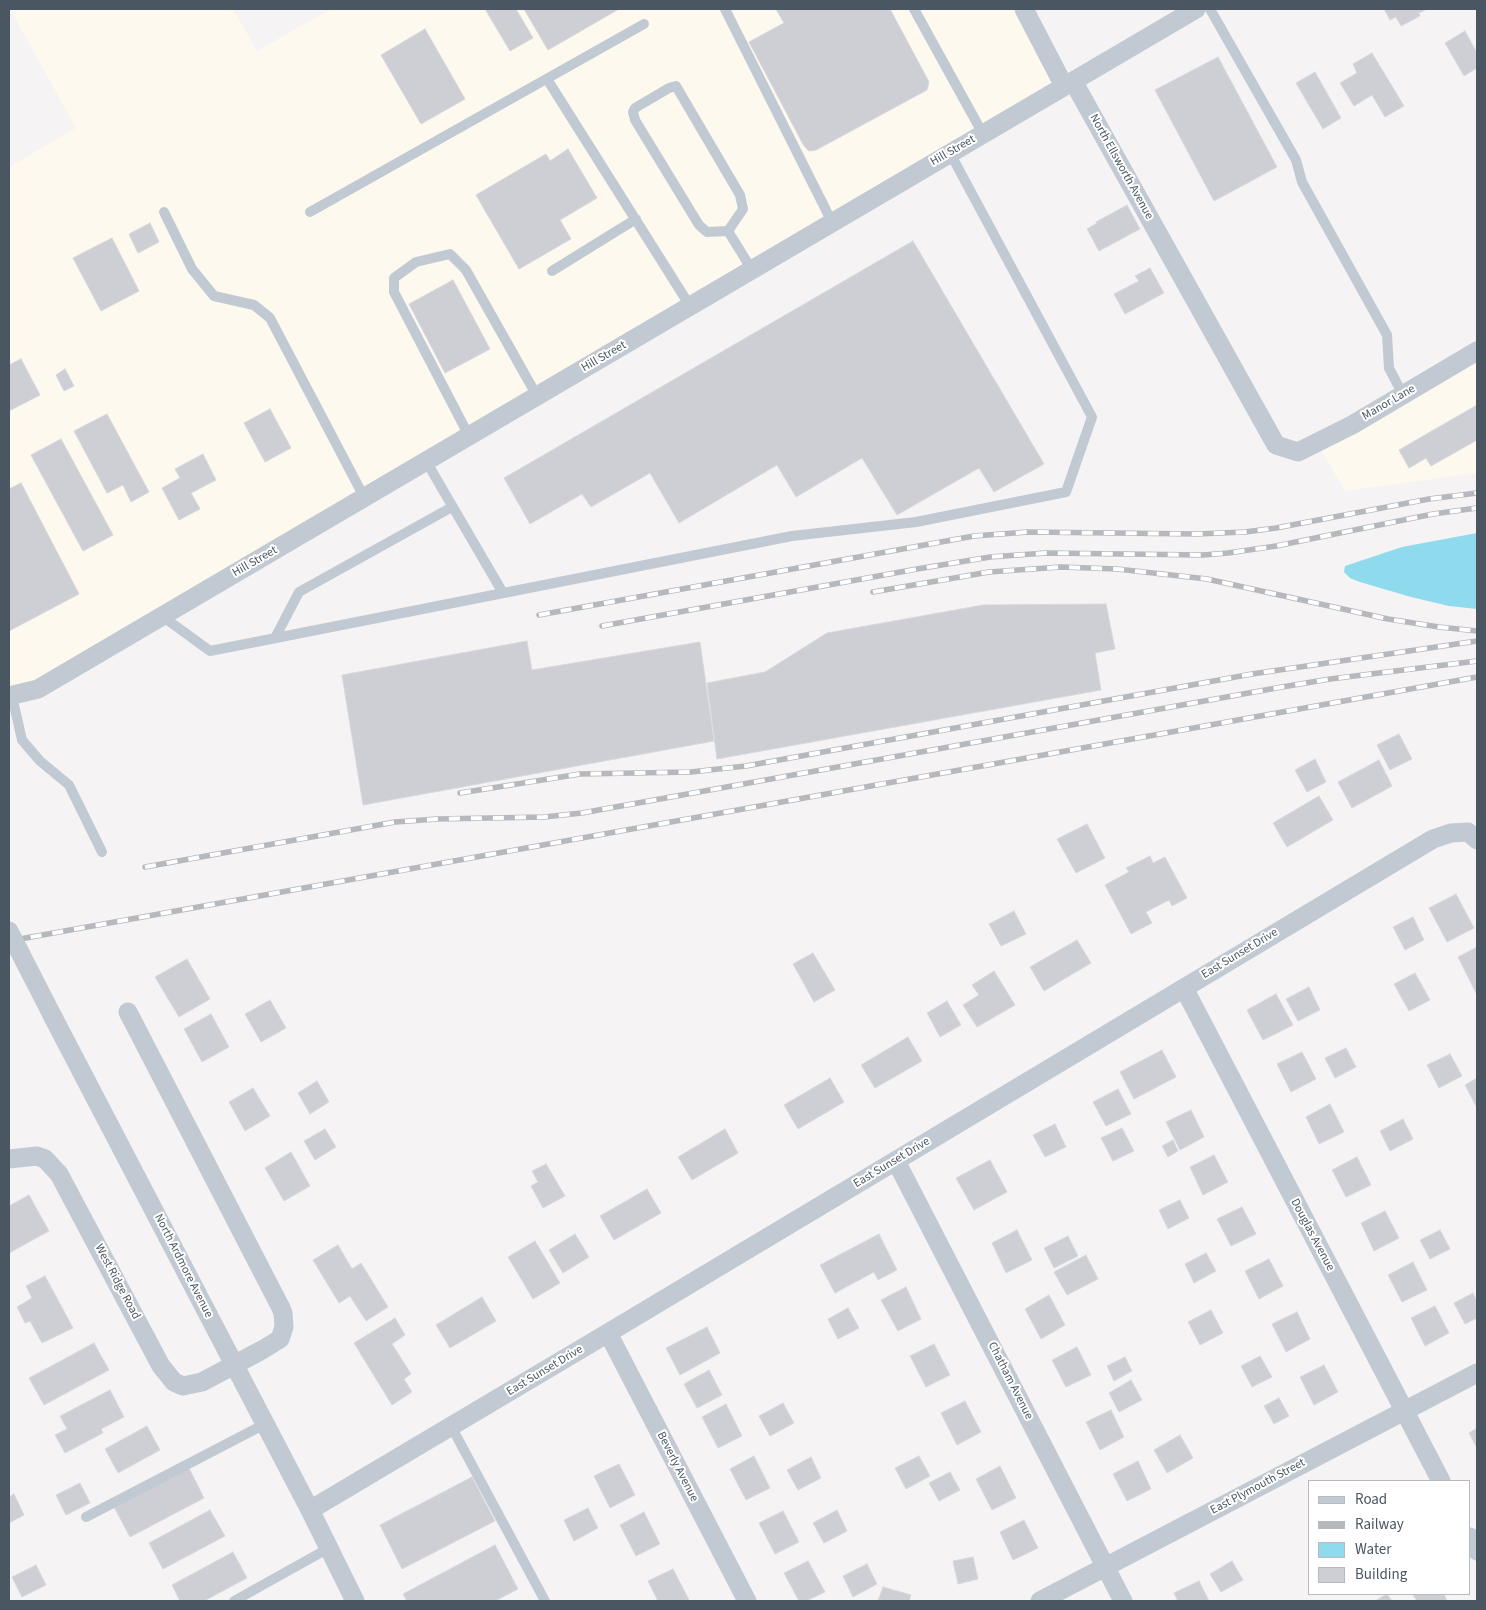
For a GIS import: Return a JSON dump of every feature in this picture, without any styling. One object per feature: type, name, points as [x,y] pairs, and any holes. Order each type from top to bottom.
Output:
[{"type":"street","name":"North Ellsworth Avenue","points":[[1024,9],[1168,253],[1276,445],[1298,452]]},
{"type":"street","name":"Hill Street","points":[[11,696],[38,689],[1196,9]]},
{"type":"street","name":"Manor Lane","points":[[1298,452],[1352,425],[1477,351]]},
{"type":"street","name":"East Sunset Drive","points":[[310,1510],[1433,839],[1451,833],[1468,832],[1477,840]]},
{"type":"street","name":"North Ardmore Avenue","points":[[9,932],[310,1510],[355,1601]]},
{"type":"street","name":"Douglas Avenue","points":[[1184,988],[1440,1480]]},
{"type":"street","points":[[128,1012],[283,1314],[284,1326],[280,1339],[234,1365]]},
{"type":"street","name":"West Ridge Road","points":[[9,1159],[37,1156],[45,1159],[55,1170],[161,1366],[174,1382],[183,1386],[192,1385],[202,1382],[234,1365]]},
{"type":"street","name":"Chatham Avenue","points":[[896,1161],[1123,1601]]},
{"type":"street","name":"Beverly Avenue","points":[[608,1333],[746,1601]]},
{"type":"street","name":"East Plymouth Street","points":[[1040,1601],[1477,1373]]},
{"type":"street","points":[[1471,1539],[1477,1551]]},
{"type":"lane","points":[[725,9],[832,222]]},
{"type":"lane","points":[[914,9],[983,134]]},
{"type":"lane","points":[[1210,9],[1296,160],[1302,182],[1387,335],[1389,368],[1403,395]]},
{"type":"lane","points":[[310,212],[644,24]]},
{"type":"lane","points":[[547,79],[690,306]]},
{"type":"lane","points":[[676,86],[681,92],[740,195],[743,209],[728,231],[707,232],[699,225],[635,120],[633,112],[636,108],[668,88],[676,86]]},
{"type":"lane","points":[[162,616],[210,651],[792,536],[916,522],[1066,492],[1092,417],[950,153]]},
{"type":"lane","points":[[164,212],[192,269],[214,296],[254,304],[270,318],[364,498]]},
{"type":"lane","points":[[552,271],[636,219]]},
{"type":"lane","points":[[728,231],[752,270]]},
{"type":"lane","points":[[468,436],[394,292],[394,278],[416,262],[450,254],[466,270],[537,396]]},
{"type":"lane","points":[[426,461],[503,593]]},
{"type":"lane","points":[[275,638],[299,592],[452,506]]},
{"type":"lane","points":[[11,696],[22,740],[40,761],[69,785],[102,852]]},
{"type":"lane","points":[[86,1517],[265,1424]]},
{"type":"lane","points":[[451,1426],[545,1601]]},
{"type":"lane","points":[[234,1601],[329,1548]]},
{"type":"shaded area","points":[[10,9],[233,9],[257,51],[331,9],[1021,9],[1063,95],[9,703],[9,167],[76,128]]},
{"type":"shaded area","points":[[1477,356],[1477,473],[1345,491],[1319,447]]},
{"type":"water","points":[[1477,533],[1477,609],[1449,606],[1411,597],[1360,582],[1350,578],[1344,572],[1345,566],[1402,547]]},
{"type":"building","points":[[485,9],[516,9],[533,38],[510,51]]},
{"type":"building","points":[[524,9],[619,9],[548,50]]},
{"type":"building","points":[[776,9],[890,9],[929,82],[927,90],[816,150],[809,151],[804,146],[749,42],[784,23]]},
{"type":"building","points":[[1384,9],[1427,9],[1419,13],[1420,16],[1401,26],[1396,17],[1390,20]]},
{"type":"building","points":[[425,29],[465,99],[421,124],[381,55]]},
{"type":"building","points":[[1465,31],[1477,53],[1477,68],[1464,76],[1445,43]]},
{"type":"building","points":[[1372,53],[1404,106],[1385,117],[1372,95],[1354,106],[1340,83],[1357,73],[1353,64]]},
{"type":"building","points":[[1218,57],[1277,167],[1214,201],[1155,90]]},
{"type":"building","points":[[1315,72],[1341,118],[1323,129],[1296,83]]},
{"type":"building","points":[[568,149],[597,198],[560,220],[571,239],[519,269],[476,195],[546,154],[550,161]]},
{"type":"building","points":[[1127,205],[1140,229],[1099,251],[1087,229]]},
{"type":"building","points":[[150,223],[159,242],[138,253],[129,234]]},
{"type":"building","points":[[112,238],[139,291],[101,311],[73,258]]},
{"type":"building","points":[[913,241],[1044,464],[994,492],[979,468],[897,515],[862,458],[796,497],[777,465],[679,523],[650,473],[591,507],[582,494],[530,524],[504,478]]},
{"type":"building","points":[[1150,268],[1164,293],[1125,314],[1114,294],[1139,281],[1135,276]]},
{"type":"building","points":[[453,280],[490,349],[445,373],[409,304]]},
{"type":"building","points":[[21,359],[40,395],[9,411],[9,365]]},
{"type":"building","points":[[65,369],[74,386],[64,391],[56,375]]},
{"type":"building","points":[[1477,405],[1477,440],[1431,466],[1426,458],[1409,468],[1399,450]]},
{"type":"building","points":[[270,409],[291,448],[265,462],[244,423]]},
{"type":"building","points":[[107,414],[149,492],[131,502],[123,485],[107,493],[74,431]]},
{"type":"building","points":[[61,439],[113,535],[83,551],[31,455]]},
{"type":"building","points":[[203,454],[216,480],[191,493],[200,509],[179,520],[162,488],[180,478],[175,469]]},
{"type":"building","points":[[21,483],[79,594],[9,631],[9,489]]},
{"type":"building","points":[[1106,604],[1115,649],[1095,653],[1101,690],[717,759],[707,683],[765,672],[827,633],[983,605]]},
{"type":"building","points":[[527,641],[532,670],[700,642],[714,741],[363,805],[342,675]]},
{"type":"building","points":[[1399,734],[1412,759],[1390,770],[1377,745]]},
{"type":"building","points":[[1315,759],[1326,782],[1307,792],[1295,770]]},
{"type":"building","points":[[1379,760],[1392,786],[1352,808],[1338,782]]},
{"type":"building","points":[[1319,796],[1333,820],[1287,847],[1273,823]]},
{"type":"building","points":[[1087,824],[1105,858],[1076,873],[1057,839]]},
{"type":"building","points":[[1150,856],[1153,863],[1165,857],[1187,898],[1172,906],[1169,900],[1146,912],[1152,923],[1131,934],[1105,885],[1129,872],[1126,868]]},
{"type":"building","points":[[1456,894],[1474,928],[1447,942],[1429,908]]},
{"type":"building","points":[[1014,911],[1026,934],[1001,946],[989,924]]},
{"type":"building","points":[[1413,917],[1424,940],[1405,950],[1393,927]]},
{"type":"building","points":[[1077,940],[1091,963],[1044,991],[1030,967]]},
{"type":"building","points":[[1477,947],[1477,995],[1458,957]]},
{"type":"building","points":[[813,953],[835,990],[814,1002],[793,964]]},
{"type":"building","points":[[187,959],[210,999],[179,1017],[155,977]]},
{"type":"building","points":[[994,971],[1015,1005],[977,1027],[963,1005],[979,995],[972,985]]},
{"type":"building","points":[[1415,973],[1430,1000],[1409,1011],[1394,984]]},
{"type":"building","points":[[1309,987],[1320,1010],[1298,1021],[1286,999]]},
{"type":"building","points":[[1276,994],[1293,1025],[1263,1040],[1247,1010]]},
{"type":"building","points":[[270,1000],[286,1028],[261,1042],[245,1014]]},
{"type":"building","points":[[947,1001],[961,1025],[940,1037],[927,1013]]},
{"type":"building","points":[[211,1014],[229,1047],[202,1062],[184,1029]]},
{"type":"building","points":[[908,1037],[922,1061],[875,1088],[861,1065]]},
{"type":"building","points":[[1346,1048],[1356,1067],[1335,1078],[1325,1058]]},
{"type":"building","points":[[1162,1050],[1176,1077],[1134,1099],[1120,1072]]},
{"type":"building","points":[[1302,1052],[1316,1079],[1291,1092],[1277,1064]]},
{"type":"building","points":[[1450,1054],[1462,1076],[1439,1088],[1427,1065]]},
{"type":"building","points":[[830,1078],[844,1102],[798,1129],[784,1105]]},
{"type":"building","points":[[1477,1078],[1477,1105],[1476,1106],[1465,1085]]},
{"type":"building","points":[[317,1081],[329,1102],[310,1114],[298,1093]]},
{"type":"building","points":[[253,1088],[270,1116],[245,1131],[229,1102]]},
{"type":"building","points":[[1118,1089],[1131,1114],[1106,1126],[1093,1102]]},
{"type":"building","points":[[1330,1104],[1344,1132],[1319,1144],[1306,1117]]},
{"type":"building","points":[[1191,1110],[1204,1137],[1180,1150],[1166,1122]]},
{"type":"building","points":[[1403,1119],[1413,1139],[1390,1151],[1380,1131]]},
{"type":"building","points":[[1055,1124],[1066,1147],[1045,1157],[1033,1135]]},
{"type":"building","points":[[1122,1128],[1134,1151],[1113,1161],[1101,1138]]},
{"type":"building","points":[[325,1129],[336,1147],[315,1160],[304,1141]]},
{"type":"building","points":[[725,1129],[738,1153],[692,1180],[678,1157]]},
{"type":"building","points":[[1173,1140],[1178,1151],[1168,1157],[1162,1146]]},
{"type":"building","points":[[291,1152],[310,1186],[284,1201],[265,1168]]},
{"type":"building","points":[[1214,1155],[1228,1182],[1203,1195],[1190,1167]]},
{"type":"building","points":[[1357,1157],[1371,1185],[1346,1197],[1332,1170]]},
{"type":"building","points":[[990,1160],[1007,1192],[974,1210],[956,1178]]},
{"type":"building","points":[[546,1164],[565,1196],[543,1208],[531,1186],[538,1182],[532,1171]]},
{"type":"building","points":[[647,1189],[661,1213],[614,1240],[600,1216]]},
{"type":"building","points":[[29,1195],[49,1231],[9,1253],[9,1206]]},
{"type":"building","points":[[1180,1200],[1189,1218],[1168,1229],[1159,1210]]},
{"type":"building","points":[[1242,1207],[1256,1234],[1231,1246],[1217,1219]]},
{"type":"building","points":[[1385,1211],[1399,1238],[1374,1251],[1361,1223]]},
{"type":"building","points":[[1017,1230],[1032,1260],[1006,1273],[992,1243]]},
{"type":"building","points":[[1440,1230],[1450,1249],[1430,1259],[1420,1240]]},
{"type":"building","points":[[575,1234],[589,1257],[563,1273],[549,1250]]},
{"type":"building","points":[[879,1234],[897,1270],[878,1280],[874,1272],[835,1293],[820,1265]]},
{"type":"building","points":[[1068,1236],[1078,1256],[1054,1268],[1044,1248]]},
{"type":"building","points":[[535,1241],[560,1283],[533,1299],[508,1257]]},
{"type":"building","points":[[338,1245],[352,1269],[361,1263],[388,1307],[366,1321],[350,1296],[339,1303],[313,1260]]},
{"type":"building","points":[[1206,1253],[1216,1271],[1194,1283],[1185,1264]]},
{"type":"building","points":[[1086,1255],[1098,1279],[1067,1295],[1054,1272]]},
{"type":"building","points":[[1269,1259],[1283,1286],[1259,1299],[1245,1271]]},
{"type":"building","points":[[1413,1262],[1427,1290],[1402,1302],[1388,1275]]},
{"type":"building","points":[[45,1276],[73,1328],[42,1343],[30,1321],[25,1323],[17,1307],[32,1298],[26,1286]]},
{"type":"building","points":[[906,1287],[921,1319],[898,1331],[881,1300]]},
{"type":"building","points":[[1473,1293],[1477,1302],[1477,1318],[1465,1324],[1454,1303]]},
{"type":"building","points":[[1049,1295],[1065,1325],[1041,1339],[1025,1309]]},
{"type":"building","points":[[482,1297],[496,1321],[450,1348],[436,1325]]},
{"type":"building","points":[[1435,1306],[1449,1333],[1425,1346],[1411,1318]]},
{"type":"building","points":[[848,1308],[859,1328],[838,1339],[828,1319]]},
{"type":"building","points":[[1211,1310],[1223,1333],[1200,1345],[1188,1322]]},
{"type":"building","points":[[1297,1312],[1310,1339],[1286,1352],[1272,1324]]},
{"type":"building","points":[[395,1318],[405,1335],[392,1344],[411,1374],[404,1379],[412,1392],[392,1405],[354,1343]]},
{"type":"building","points":[[707,1327],[720,1353],[680,1375],[666,1348]]},
{"type":"building","points":[[94,1343],[109,1370],[44,1405],[29,1378]]},
{"type":"building","points":[[934,1344],[950,1375],[926,1387],[910,1356]]},
{"type":"building","points":[[1077,1347],[1091,1375],[1066,1387],[1052,1360]]},
{"type":"building","points":[[1260,1356],[1272,1377],[1252,1387],[1241,1366]]},
{"type":"building","points":[[1125,1357],[1132,1371],[1114,1381],[1107,1366]]},
{"type":"building","points":[[1324,1365],[1338,1392],[1314,1405],[1300,1377]]},
{"type":"building","points":[[709,1370],[722,1395],[697,1408],[684,1384]]},
{"type":"building","points":[[1131,1380],[1142,1400],[1119,1412],[1109,1393]]},
{"type":"building","points":[[110,1390],[124,1417],[101,1429],[103,1433],[65,1453],[55,1435],[67,1429],[60,1416]]},
{"type":"building","points":[[1279,1398],[1289,1416],[1274,1424],[1264,1406]]},
{"type":"building","points":[[965,1401],[981,1432],[957,1445],[941,1413]]},
{"type":"building","points":[[783,1403],[794,1423],[770,1436],[759,1416]]},
{"type":"building","points":[[726,1404],[742,1436],[718,1448],[702,1417]]},
{"type":"building","points":[[1111,1410],[1124,1437],[1100,1450],[1086,1422]]},
{"type":"building","points":[[147,1426],[160,1450],[118,1473],[105,1449]]},
{"type":"building","points":[[1477,1428],[1477,1448],[1469,1433]]},
{"type":"building","points":[[1180,1435],[1193,1458],[1167,1473],[1154,1450]]},
{"type":"building","points":[[754,1456],[770,1488],[746,1500],[730,1469]]},
{"type":"building","points":[[919,1456],[930,1476],[906,1489],[895,1468]]},
{"type":"building","points":[[811,1457],[821,1478],[798,1490],[787,1470]]},
{"type":"building","points":[[1138,1461],[1151,1489],[1127,1501],[1113,1474]]},
{"type":"building","points":[[619,1464],[635,1495],[610,1508],[594,1476]]},
{"type":"building","points":[[1000,1466],[1016,1498],[992,1510],[976,1479]]},
{"type":"building","points":[[189,1468],[204,1498],[130,1537],[114,1507]]},
{"type":"building","points":[[950,1472],[960,1490],[939,1501],[929,1483]]},
{"type":"building","points":[[472,1477],[495,1521],[402,1569],[380,1525]]},
{"type":"building","points":[[80,1483],[90,1503],[66,1515],[56,1495]]},
{"type":"building","points":[[14,1494],[24,1515],[9,1523],[9,1497]]},
{"type":"building","points":[[588,1508],[598,1528],[574,1541],[564,1520]]},
{"type":"building","points":[[210,1510],[225,1536],[163,1569],[149,1543]]},
{"type":"building","points":[[837,1510],[847,1531],[824,1543],[813,1523]]},
{"type":"building","points":[[783,1511],[799,1542],[775,1554],[759,1523]]},
{"type":"building","points":[[644,1512],[660,1544],[636,1556],[620,1525]]},
{"type":"building","points":[[1024,1520],[1038,1548],[1013,1560],[1000,1532]]},
{"type":"building","points":[[495,1545],[518,1589],[495,1601],[407,1601],[403,1594]]},
{"type":"building","points":[[233,1552],[247,1578],[204,1601],[180,1601],[172,1585]]},
{"type":"building","points":[[973,1557],[978,1579],[958,1584],[953,1561]]},
{"type":"building","points":[[808,1561],[825,1592],[806,1601],[799,1601],[784,1573]]},
{"type":"building","points":[[1232,1561],[1243,1580],[1221,1592],[1210,1574]]},
{"type":"building","points":[[867,1564],[877,1584],[853,1597],[843,1576]]},
{"type":"building","points":[[36,1565],[46,1585],[22,1597],[12,1577]]},
{"type":"building","points":[[673,1569],[689,1600],[658,1601],[648,1581]]},
{"type":"building","points":[[1199,1581],[1209,1601],[1178,1601],[1174,1593]]},
{"type":"building","points":[[883,1587],[911,1595],[909,1601],[878,1601]]},
{"type":"building","points":[[1388,1595],[1392,1601],[1375,1601]]},
{"type":"building","points":[[1413,1595],[1444,1595],[1447,1601],[1417,1601]]},
{"type":"railway","points":[[539,615],[974,536],[1028,532],[1197,534],[1245,532],[1276,528],[1429,499],[1477,493]]},
{"type":"railway","points":[[602,626],[990,557],[1046,553],[1203,555],[1228,553],[1276,546],[1433,514],[1477,508]]},
{"type":"railway","points":[[873,592],[989,572],[1061,567],[1117,569],[1207,579],[1388,619],[1477,631]]},
{"type":"railway","points":[[460,793],[580,774],[691,772],[746,766],[1252,674],[1477,641]]},
{"type":"railway","points":[[145,867],[395,822],[437,819],[544,817],[582,813],[1282,687],[1330,679],[1477,661]]},
{"type":"railway","points":[[9,941],[1477,677]]}]
